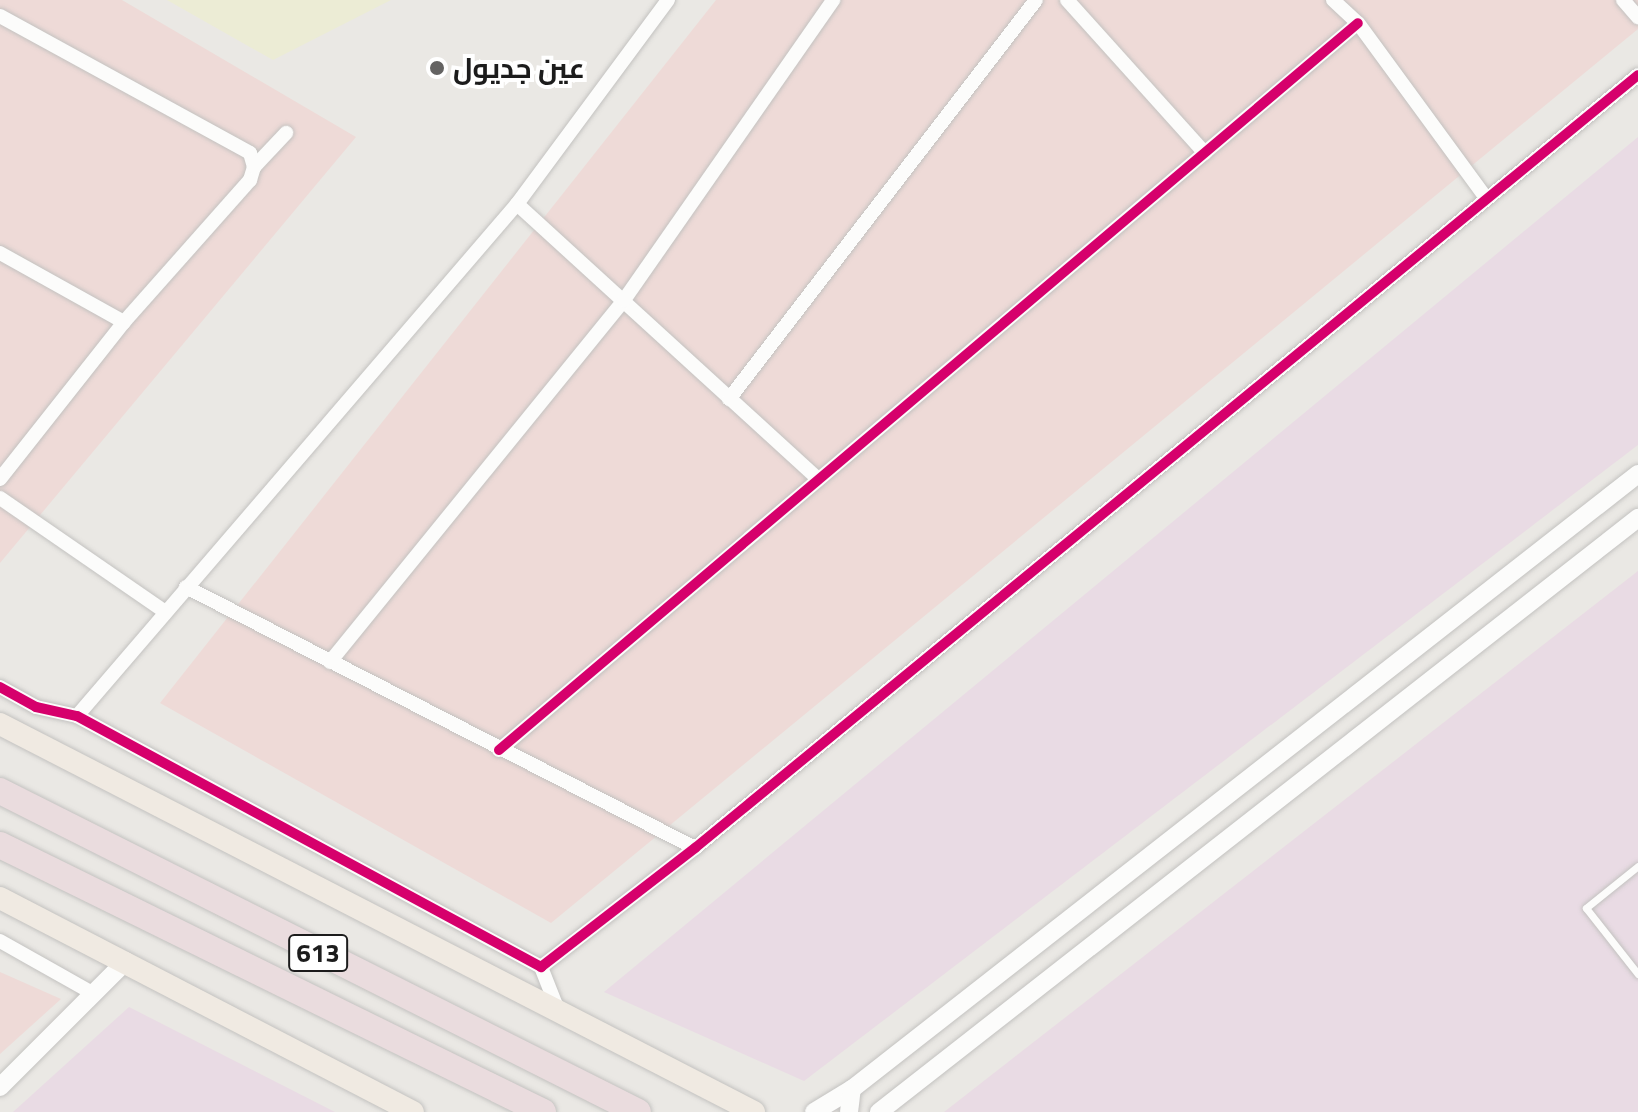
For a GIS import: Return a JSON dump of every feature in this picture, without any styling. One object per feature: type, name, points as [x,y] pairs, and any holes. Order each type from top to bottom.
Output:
[{"type":"highway","name":"613","points":[[0,791],[638,1112]]},
{"type":"highway","name":"613","points":[[0,845],[390,1033],[543,1112]]},
{"type":"highway","points":[[390,1033],[519,1112]]},
{"type":"main road","points":[[0,724],[754,1112]]},
{"type":"main road","points":[[0,898],[413,1112]]},
{"type":"street","points":[[77,716],[517,204],[668,0]]},
{"type":"street","points":[[330,662],[624,300],[833,0]]},
{"type":"street","points":[[729,399],[1036,0]]},
{"type":"street","points":[[1067,0],[1205,153]]},
{"type":"street","points":[[1333,0],[1358,23],[1486,198]]},
{"type":"street","points":[[1623,0],[1638,17]]},
{"type":"street","points":[[0,16],[250,153],[254,167]]},
{"type":"street","points":[[499,750],[1358,23]]},
{"type":"street","points":[[541,967],[695,848],[1638,75]]},
{"type":"street","points":[[0,479],[124,322],[250,180],[254,167],[286,133]]},
{"type":"street","points":[[517,204],[818,479]]},
{"type":"street","points":[[0,253],[124,322]]},
{"type":"street","points":[[814,1112],[852,1089],[1638,474]]},
{"type":"street","points":[[0,498],[165,612]]},
{"type":"street","points":[[879,1111],[1638,518]]},
{"type":"street","points":[[186,587],[695,848]]},
{"type":"street","points":[[0,687],[36,707],[77,716],[541,967],[558,1010]]},
{"type":"street","points":[[0,941],[94,994]]},
{"type":"street","points":[[0,1087],[126,961]]},
{"type":"street","points":[[849,1112],[852,1089]]},
{"type":"lane","points":[[1636,871],[1586,908],[1638,974]]},
{"type":"shaded area","points":[[0,0],[122,0],[356,137],[0,563]]},
{"type":"shaded area","points":[[716,0],[1638,0],[1638,29],[551,923],[160,703]]},
{"type":"shaded area","points":[[1638,137],[1638,445],[804,1081],[604,992]]},
{"type":"shaded area","points":[[1638,571],[1638,1112],[944,1112]]},
{"type":"shaded area","points":[[0,972],[61,999],[0,1054]]},
{"type":"shaded area","points":[[129,1007],[335,1112],[13,1112]]},
{"type":"green space","points":[[167,0],[391,0],[273,60]]},
{"type":"cycle path","points":[[499,750],[1358,23]]},
{"type":"cycle path","points":[[0,687],[36,707],[77,716],[541,967],[695,848],[1638,75]]},
{"type":"place","name":"عين جديول","points":[[437,68]]}]
